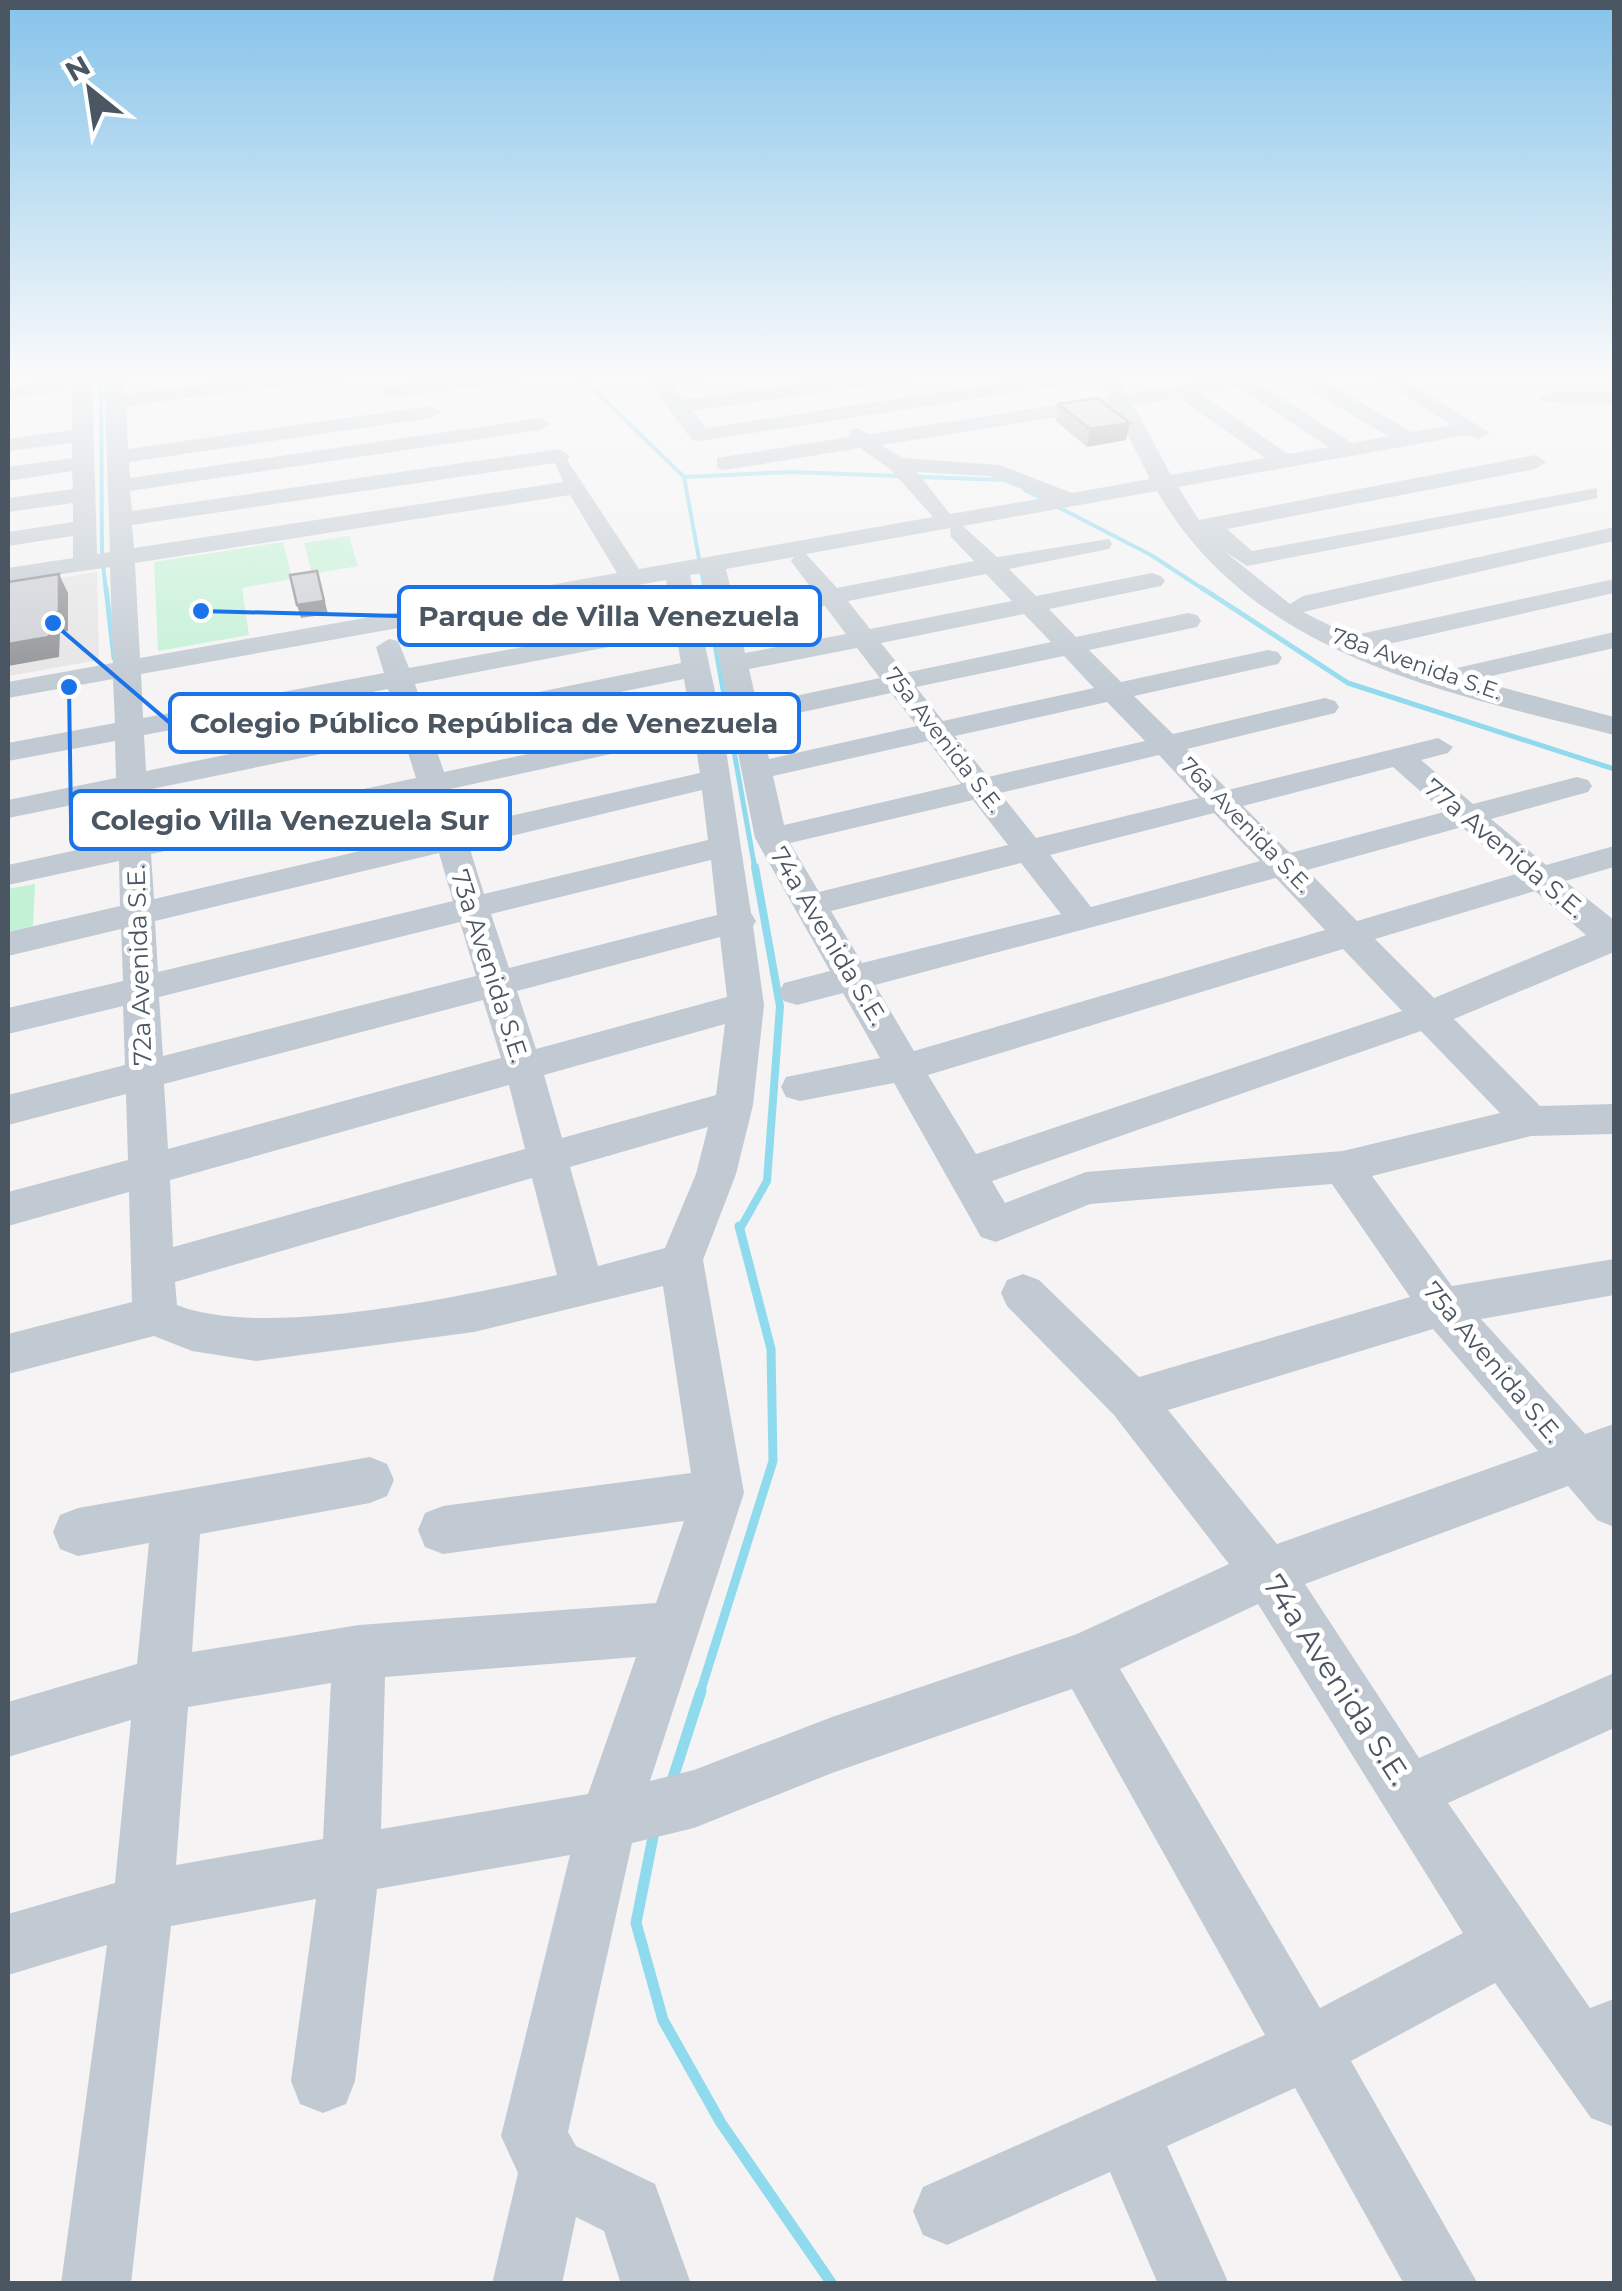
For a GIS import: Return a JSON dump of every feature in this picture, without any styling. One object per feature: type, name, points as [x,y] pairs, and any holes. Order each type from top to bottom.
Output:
[{"type":"street","points":[[84,480],[85,562]]},
{"type":"street","name":"72a Avenida S.E.","points":[[120,480],[134,784],[135,916],[151,1170],[155,1316]]},
{"type":"street","points":[[120,486],[162,480]]},
{"type":"street","points":[[334,480],[347,521]]},
{"type":"street","points":[[121,520],[381,480]]},
{"type":"street","points":[[573,480],[632,578]]},
{"type":"street","name":"76a Avenida S.E.","points":[[909,480],[1531,1120]]},
{"type":"street","points":[[1012,480],[1056,502]]},
{"type":"street","points":[[8,690],[1177,480]]},
{"type":"street","points":[[1411,480],[1470,517]]},
{"type":"street","points":[[1202,526],[1440,480]]},
{"type":"street","points":[[1566,480],[1614,506]]},
{"type":"street","name":"78a Avenida S.E.","points":[[1164,482],[1202,526],[1216,558],[1274,606],[1352,646],[1614,726]]},
{"type":"street","points":[[8,575],[577,487]]},
{"type":"street","points":[[1216,558],[1247,560],[1589,493]]},
{"type":"street","points":[[8,505],[84,494]]},
{"type":"street","points":[[1202,526],[1352,646],[1614,586]]},
{"type":"street","points":[[8,538],[85,527]]},
{"type":"street","points":[[1303,604],[1614,534]]},
{"type":"street","points":[[723,618],[1100,544]]},
{"type":"street","name":"75a Avenida S.E.","points":[[804,561],[1083,920]]},
{"type":"street","name":"74a Avenida S.E.","points":[[713,564],[742,716],[771,838],[996,1225],[1086,1188],[1343,1167]]},
{"type":"street","name":"74a Avenida S.E.","points":[[677,570],[708,724],[738,921],[746,1005],[734,1105],[716,1174],[681,1260]]},
{"type":"street","points":[[732,664],[1152,581]]},
{"type":"street","points":[[742,716],[1188,621]]},
{"type":"street","points":[[8,752],[132,729],[394,663],[689,624]]},
{"type":"street","points":[[1449,678],[1614,640]]},
{"type":"street","points":[[754,771],[1268,658]]},
{"type":"street","name":"73a Avenida S.E.","points":[[394,663],[522,1066],[582,1288]]},
{"type":"street","points":[[8,809],[695,668]]},
{"type":"street","points":[[1574,715],[1614,706]]},
{"type":"street","points":[[771,838],[1325,707]]},
{"type":"street","points":[[8,875],[708,724]]},
{"type":"street","points":[[812,904],[1438,747]]},
{"type":"street","name":"77a Avenida S.E.","points":[[1399,757],[1539,879],[1614,937]]},
{"type":"street","points":[[8,944],[716,778]]},
{"type":"street","points":[[797,992],[1083,920],[1577,786]]},
{"type":"street","points":[[8,1022],[727,846]]},
{"type":"street","points":[[800,1086],[907,1067],[1614,856]]},
{"type":"street","points":[[8,1110],[738,921]]},
{"type":"street","points":[[966,1174],[1426,1016],[1614,937]]},
{"type":"street","points":[[8,1209],[746,1005]]},
{"type":"street","points":[[155,1270],[734,1105]]},
{"type":"street","points":[[1343,1167],[1531,1120],[1614,1119]]},
{"type":"street","name":"75a Avenida S.E.","points":[[1343,1167],[1442,1307],[1595,1453],[1614,1503]]},
{"type":"street","points":[[8,1354],[155,1316],[192,1331],[256,1340],[474,1312],[648,1273],[681,1260],[718,1493],[674,1628],[650,1810],[534,2136],[552,2170],[631,2208],[656,2284]]},
{"type":"street","points":[[1131,1400],[1442,1307],[1614,1277]]},
{"type":"street","name":"74a Avenida S.E.","points":[[1023,1293],[1131,1400],[1268,1573],[1505,1944],[1603,2057]]},
{"type":"street","points":[[8,1944],[186,1892],[650,1810],[1084,1658],[1268,1573],[1595,1453]]},
{"type":"street","points":[[78,1532],[370,1480]]},
{"type":"street","points":[[442,1530],[718,1493]]},
{"type":"street","points":[[96,2284],[143,1904],[177,1515]]},
{"type":"street","points":[[8,1729],[162,1684],[359,1652],[674,1628]]},
{"type":"street","points":[[322,2081],[350,1862],[359,1652]]},
{"type":"street","points":[[1084,1658],[1443,2284]]},
{"type":"street","points":[[1409,1791],[1614,1700]]},
{"type":"street","points":[[947,2211],[1310,2048],[1505,1944]]},
{"type":"street","points":[[1126,2131],[1194,2284]]},
{"type":"street","points":[[527,2284],[552,2170]]},
{"type":"shaded area","points":[[97,572],[99,660],[8,676],[8,586]]},
{"type":"green space","points":[[349,536],[358,566],[312,574],[304,543]]},
{"type":"green space","points":[[283,542],[292,579],[242,588],[249,635],[158,651],[154,562]]},
{"type":"green space","points":[[35,884],[33,926],[8,932],[8,889]]},
{"type":"building","points":[[317,571],[324,601],[297,605],[290,575]]},
{"type":"building","points":[[59,574],[59,612],[50,613],[49,637],[8,644],[8,582]]},
{"type":"waterway","points":[[102,480],[102,556]]},
{"type":"waterway","points":[[685,480],[705,591]]},
{"type":"waterway","points":[[1025,490],[1151,555],[1206,591]]},
{"type":"waterway","points":[[103,565],[106,591]]},
{"type":"waterway","points":[[106,588],[114,658]]},
{"type":"waterway","points":[[705,588],[755,869]]},
{"type":"waterway","points":[[1202,588],[1348,683],[1614,769]]},
{"type":"waterway","points":[[740,1229],[767,1181],[780,1006],[755,867]]},
{"type":"waterway","points":[[700,1693],[773,1461],[771,1349],[739,1226]]},
{"type":"waterway","points":[[672,1781],[701,1691]]},
{"type":"waterway","points":[[654,1832],[636,1923],[663,2020],[721,2123],[832,2284]]},
{"type":"place","name":"Parque de Villa Venezuela","points":[[201,611]]},
{"type":"place","name":"Colegio Público República de Venezuela","points":[[53,623]]},
{"type":"place","name":"Colegio Villa Venezuela Sur","points":[[69,687]]}]
